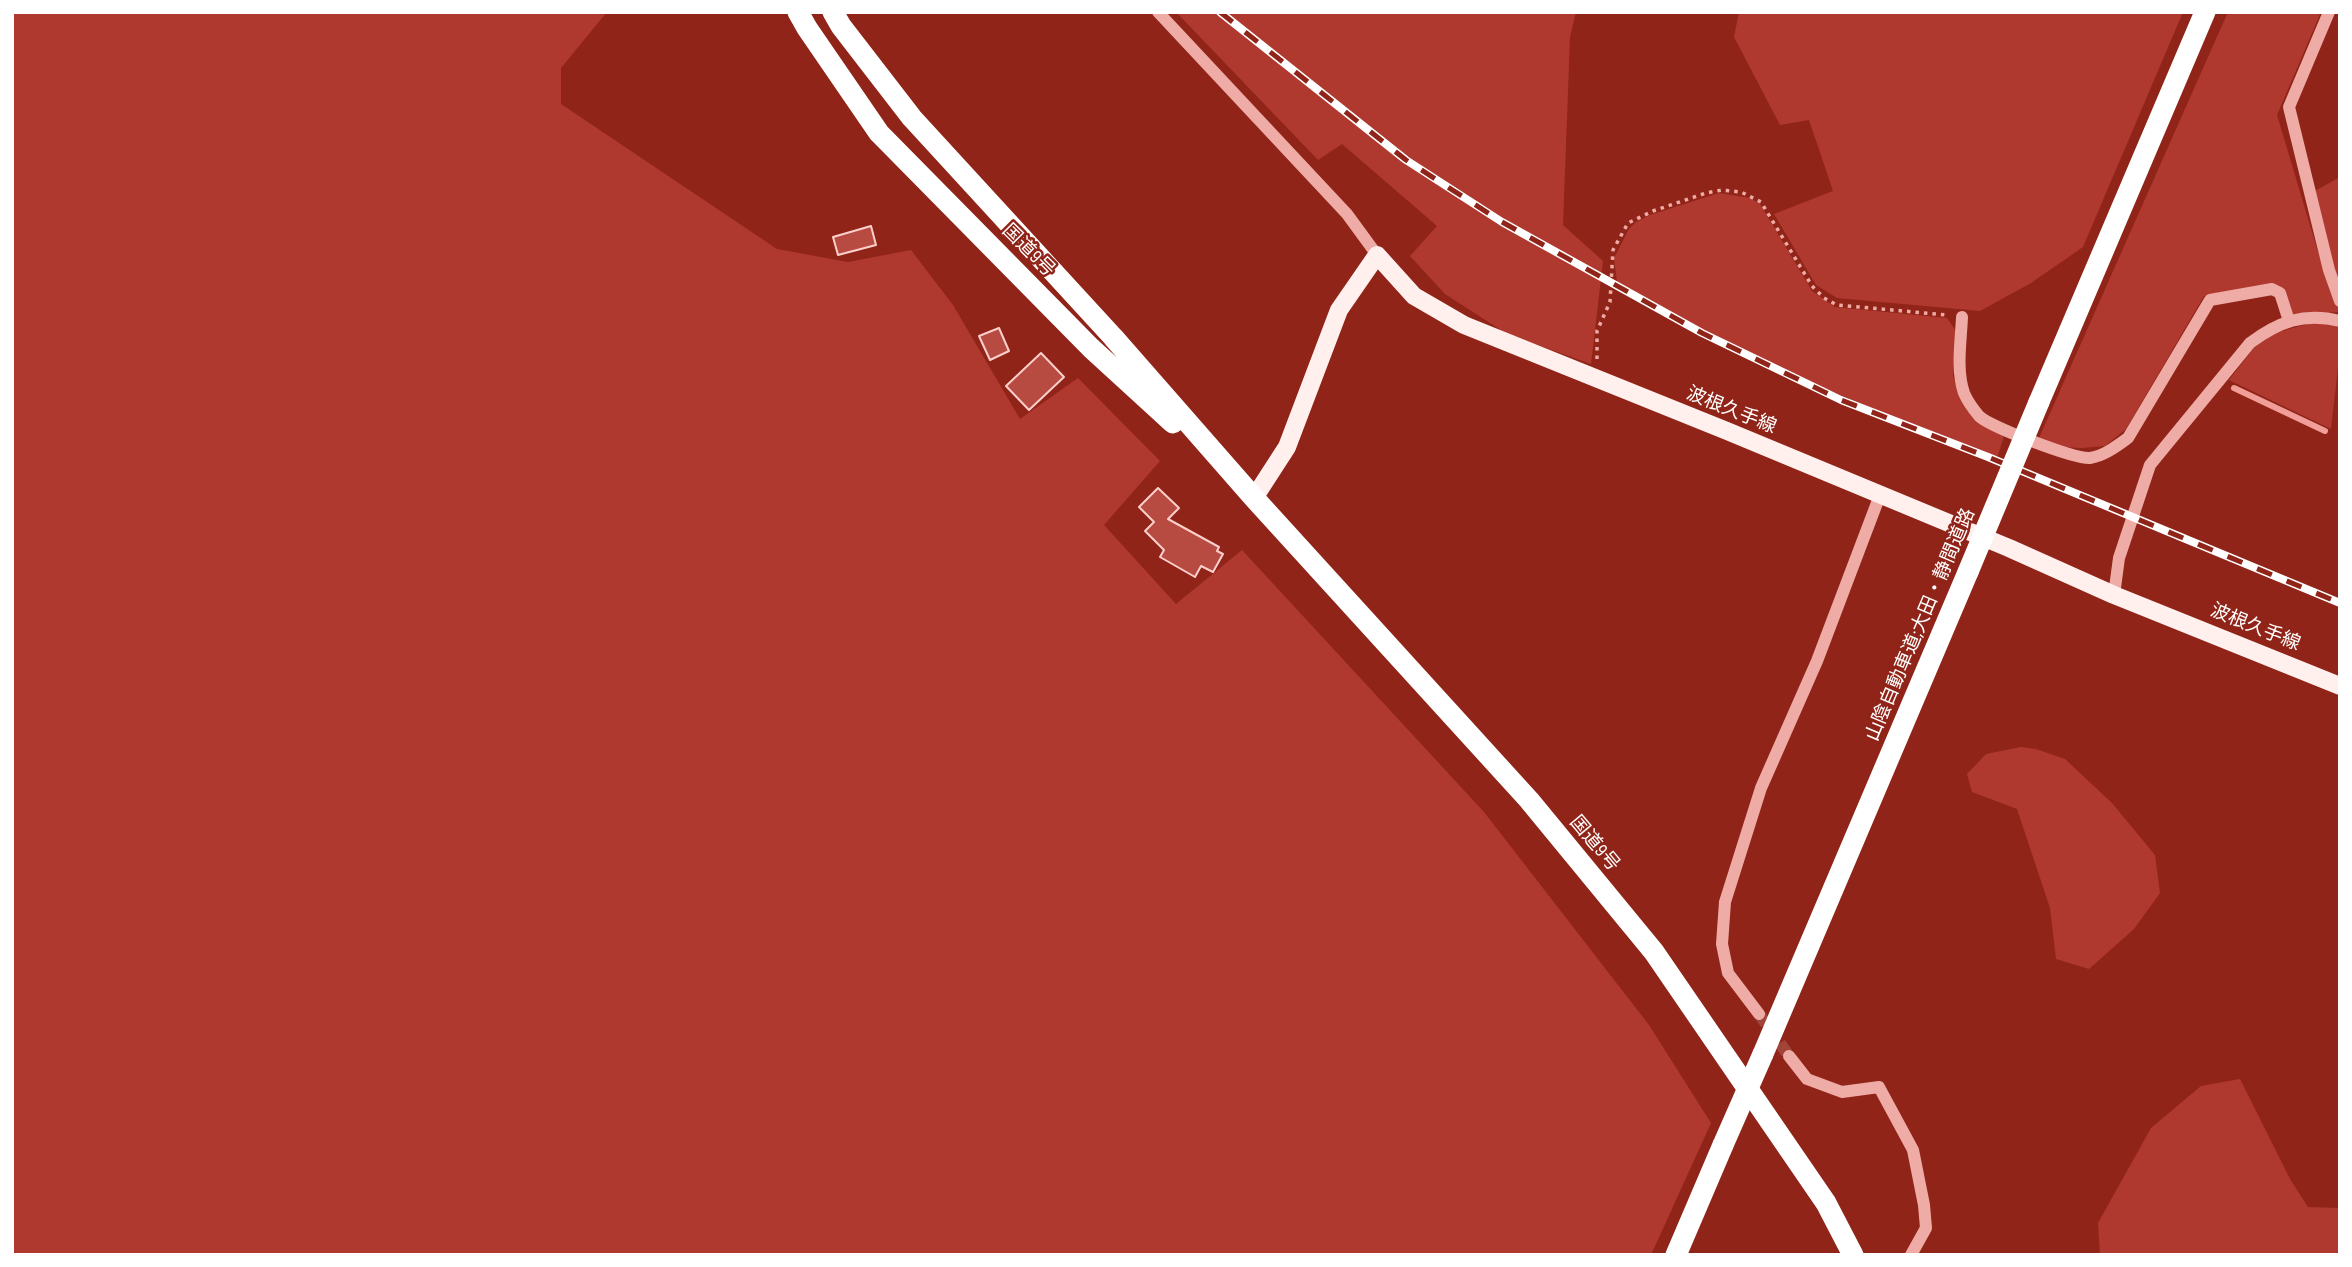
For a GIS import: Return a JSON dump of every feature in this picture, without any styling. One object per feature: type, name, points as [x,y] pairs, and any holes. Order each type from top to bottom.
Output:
[{"type":"highway","name":"国道9号","points":[[798,12],[880,133],[1091,348],[1254,498]]},
{"type":"highway","name":"国道9号","points":[[833,12],[912,118],[1113,337],[1254,498],[1529,800],[1654,952],[1826,1203],[1853,1255]]},
{"type":"highway","name":"山陰自動車道;大田・静間道路","points":[[1676,1255],[2205,12]]},
{"type":"main road","points":[[1254,498],[1287,447],[1339,310],[1377,255]]},
{"type":"main road","name":"波根久手線","points":[[1377,255],[1414,296],[1464,325],[2340,686]]},
{"type":"street","points":[[1158,12],[1347,214],[1377,255]]},
{"type":"street","points":[[2329,12],[2289,107],[2329,270],[2340,301]]},
{"type":"street","points":[[1962,317],[1961,375],[1965,394],[1980,418],[2050,449],[2072,456],[2091,458],[2113,449],[2128,438],[2210,300],[2272,289],[2280,293],[2288,321]]},
{"type":"street","points":[[2114,595],[2119,558],[2150,465],[2250,343],[2271,327],[2288,321],[2325,318],[2340,321]]},
{"type":"street","points":[[1759,1014],[1728,972],[1722,944],[1725,902],[1761,788],[1817,661],[1880,495]]},
{"type":"street","points":[[1789,1056],[1807,1079],[1842,1092],[1879,1087],[1913,1150],[1924,1205],[1926,1228],[1911,1255]]},
{"type":"path","points":[[1597,379],[1597,331],[1610,302],[1613,250],[1628,223],[1653,211],[1723,190],[1741,192],[1760,202],[1812,286],[1824,298],[1837,304],[1962,317]]},
{"type":"shaded area","points":[[12,12],[607,12],[561,68],[561,104],[777,249],[848,262],[911,250],[953,305],[1020,419],[1078,378],[1160,461],[1104,525],[1176,604],[1242,550],[1484,812],[1649,1025],[1711,1123],[1651,1255],[12,1255]]},
{"type":"shaded area","points":[[1176,12],[1576,12],[1570,37],[1563,225],[1603,261],[1591,364],[1507,334],[1445,294],[1410,256],[1437,226],[1342,144],[1318,160]]},
{"type":"shaded area","points":[[1739,12],[2183,12],[2083,247],[2031,283],[1980,311],[1837,298],[1816,285],[1774,214],[1833,191],[1809,120],[1780,125],[1734,37]]},
{"type":"shaded area","points":[[2228,12],[2321,12],[2277,115],[2318,252],[2340,312],[2292,315],[2277,287],[2204,296],[2126,429],[2105,446],[2061,447],[2039,438]]},
{"type":"shaded area","points":[[2340,177],[2340,291],[2313,192]]},
{"type":"shaded area","points":[[1719,193],[1750,198],[1760,204],[1812,291],[1835,307],[1947,318],[1956,331],[1953,376],[1959,394],[2005,433],[1997,458],[1788,372],[1701,329],[1617,282],[1614,258],[1629,229],[1636,222]]},
{"type":"shaded area","points":[[2312,323],[2332,323],[2340,326],[2331,429],[2229,380],[2254,348],[2274,333]]},
{"type":"shaded area","points":[[2021,747],[2065,759],[2112,803],[2155,855],[2160,893],[2134,929],[2089,969],[2056,959],[2050,908],[2017,809],[1972,792],[1967,774],[1986,754]]},
{"type":"shaded area","points":[[2240,1079],[2290,1179],[2308,1207],[2340,1208],[2340,1255],[2100,1255],[2098,1223],[2151,1128],[2201,1086]]},
{"type":"building","points":[[871,226],[876,245],[838,255],[833,237]]},
{"type":"building","points":[[999,328],[1009,351],[990,360],[979,336]]},
{"type":"building","points":[[1041,353],[1064,377],[1029,410],[1006,386]]},
{"type":"building","points":[[1158,488],[1179,508],[1168,519],[1219,547],[1217,551],[1223,554],[1213,572],[1201,566],[1195,577],[1160,557],[1164,550],[1145,531],[1154,522],[1139,507]]},
{"type":"waterway","points":[[2234,388],[2325,431]]},
{"type":"tunnel","points":[[1759,1014],[1789,1056]]},
{"type":"railway","points":[[1220,12],[1406,160],[1502,222],[1702,333],[1841,400],[1988,457],[2340,603]]}]
